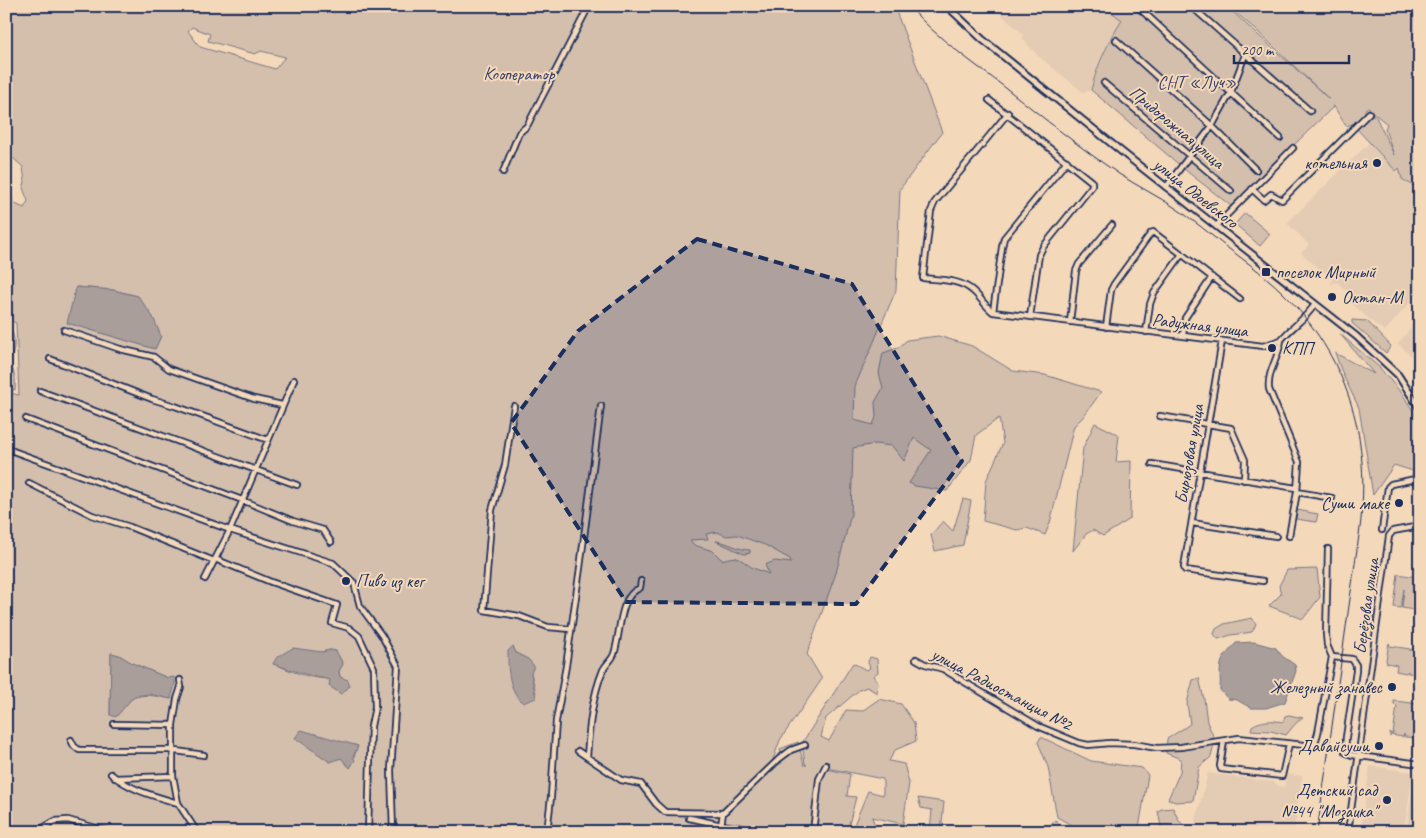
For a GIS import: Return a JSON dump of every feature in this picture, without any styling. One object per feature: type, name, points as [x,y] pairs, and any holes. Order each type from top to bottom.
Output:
[{"type":"street","points":[[504,172],[519,133],[528,124],[589,6]]},
{"type":"street","name":"улица Одоевского","points":[[947,6],[990,45],[1356,336],[1389,366],[1404,384],[1420,409]]},
{"type":"street","points":[[1137,6],[1280,138]]},
{"type":"street","points":[[1191,6],[1245,56],[1310,111]]},
{"type":"street","points":[[1116,40],[1212,126],[1256,170]]},
{"type":"street","points":[[1166,186],[1212,126],[1231,92],[1245,56]]},
{"type":"street","name":"Придорожная улица","points":[[1104,83],[1231,191]]},
{"type":"street","points":[[989,100],[1008,113],[1092,182],[1092,186],[1043,247],[1039,255],[1030,317]]},
{"type":"street","points":[[1008,113],[935,202],[931,211],[923,278],[952,281],[964,285],[974,292],[986,307],[993,312],[1004,238],[1067,161]]},
{"type":"street","points":[[1252,189],[1264,200],[1271,194],[1282,200],[1369,113]]},
{"type":"street","points":[[1216,226],[1293,148]]},
{"type":"street","points":[[1070,322],[1076,271],[1079,264],[1112,225]]},
{"type":"street","points":[[1106,327],[1111,290],[1153,232],[1240,299]]},
{"type":"street","points":[[1146,332],[1150,304],[1154,292],[1182,254]]},
{"type":"street","points":[[1183,336],[1184,318],[1212,277]]},
{"type":"street","points":[[1289,536],[1297,490],[1299,462],[1269,389],[1269,375],[1280,350],[1281,340],[1287,332],[1305,317],[1315,304]]},
{"type":"street","name":"Радужная улица","points":[[993,312],[1263,346],[1281,340]]},
{"type":"street","points":[[64,330],[120,349],[154,357],[169,369],[254,399],[282,405]]},
{"type":"street","name":"Бирюзовая улица","points":[[1222,342],[1184,567],[1185,570],[1263,581]]},
{"type":"street","points":[[50,359],[152,399],[268,440]]},
{"type":"street","points":[[205,579],[230,530],[294,380]]},
{"type":"street","points":[[40,391],[297,485]]},
{"type":"street","points":[[514,406],[505,465],[492,510],[484,610],[519,616],[548,627],[571,629]]},
{"type":"street","points":[[547,832],[556,721],[571,629],[601,406]]},
{"type":"street","points":[[1160,416],[1232,428],[1245,460],[1244,480]]},
{"type":"street","points":[[26,419],[293,521],[323,530],[330,542]]},
{"type":"street","points":[[6,447],[230,530],[333,563],[354,584],[360,606],[382,636],[398,666],[391,770],[393,832]]},
{"type":"street","points":[[1152,464],[1332,498]]},
{"type":"street","points":[[1382,530],[1388,487],[1391,484],[1420,478]]},
{"type":"street","points":[[29,483],[92,515],[130,527],[271,582],[336,605],[332,623],[349,628],[359,636],[374,668],[375,707],[371,726],[368,832]]},
{"type":"street","points":[[1192,523],[1276,536]]},
{"type":"street","name":"Берёзовая улица","points":[[1348,832],[1389,536],[1393,531],[1420,526]]},
{"type":"street","points":[[1328,549],[1327,645],[1332,656],[1352,659],[1356,665],[1345,748],[1348,754],[1420,764]]},
{"type":"street","points":[[587,757],[593,702],[604,668],[614,656],[626,600],[640,588],[641,581]]},
{"type":"street","name":"улица Радиостанция №2","points":[[916,659],[925,664],[943,669],[1038,726],[1079,743],[1088,745],[1110,743],[1134,744],[1157,748],[1181,747],[1239,738],[1314,746],[1332,656]]},
{"type":"street","points":[[180,680],[181,687],[173,725],[172,776],[178,803],[196,832]]},
{"type":"street","points":[[114,724],[173,725]]},
{"type":"street","points":[[71,740],[79,750],[87,751],[173,750],[204,755]]},
{"type":"street","points":[[1224,741],[1221,769],[1282,776],[1288,744]]},
{"type":"street","points":[[720,832],[723,813],[779,759],[790,750],[805,745]]},
{"type":"street","points":[[578,751],[621,780],[641,784],[656,804],[665,812],[723,813]]},
{"type":"street","points":[[813,832],[819,779],[826,766]]},
{"type":"street","points":[[111,774],[119,781],[149,794],[178,803]]},
{"type":"street","points":[[115,778],[172,776]]},
{"type":"street","points":[[689,818],[772,832]]},
{"type":"street","points":[[36,832],[55,821],[68,820],[110,832]]},
{"type":"highlighted area","points":[[697,239],[852,284],[962,461],[856,604],[626,602],[511,423],[578,331]]},
{"type":"shaded area","points":[[982,6],[1103,6],[1122,20],[1104,49],[1095,72],[1091,90],[1084,93],[1037,55],[1022,38],[1024,35],[994,8],[991,11],[988,9],[984,10]]},
{"type":"shaded area","points":[[1369,143],[1414,190],[1420,191],[1420,291],[1385,331],[1350,302],[1353,298],[1337,282],[1330,285],[1333,280],[1301,253],[1309,245],[1287,223]]},
{"type":"shaded area","points":[[76,287],[113,290],[138,296],[153,317],[161,336],[155,349],[67,323]]},
{"type":"shaded area","points":[[1420,316],[1420,364],[1398,344]]},
{"type":"shaded area","points":[[1254,642],[1276,648],[1282,656],[1295,665],[1296,671],[1285,702],[1266,708],[1251,708],[1237,700],[1228,699],[1220,690],[1220,667],[1225,655],[1236,643]]},
{"type":"shaded area","points":[[513,646],[516,653],[528,659],[534,666],[531,673],[536,698],[523,703],[514,692],[510,679],[508,651]]},
{"type":"shaded area","points":[[293,648],[322,652],[336,651],[343,664],[339,671],[340,677],[348,680],[350,686],[341,694],[329,686],[330,680],[273,664],[277,657]]},
{"type":"shaded area","points":[[111,653],[168,678],[174,677],[175,683],[171,699],[149,694],[134,696],[116,717],[110,715]]},
{"type":"shaded area","points":[[301,730],[358,746],[353,757],[355,760],[350,768],[341,758],[330,762],[295,738]]},
{"type":"shaded area","name":"Детский сад №44 \"Мозаика\"","points":[[1370,766],[1413,772],[1404,832],[1361,829]]},
{"type":"shaded area","points":[[1415,771],[1420,772],[1420,832],[1406,832]]},
{"type":"shaded area","points":[[1208,773],[1274,782],[1278,786],[1284,787],[1287,774],[1302,776],[1294,832],[1193,832]]},
{"type":"green space","name":"Кооператор","points":[[6,6],[894,6],[942,132],[900,189],[896,290],[855,386],[854,420],[873,425],[876,417],[875,402],[883,388],[879,373],[883,353],[898,348],[907,340],[938,336],[972,346],[1013,371],[1045,375],[1101,392],[1074,426],[1050,523],[1045,535],[1027,528],[1017,530],[983,521],[986,481],[1003,443],[999,418],[976,435],[971,460],[947,491],[915,486],[909,483],[931,450],[914,438],[904,461],[892,446],[875,444],[853,448],[851,514],[836,573],[807,654],[822,679],[780,740],[770,768],[782,763],[780,749],[798,742],[804,765],[807,765],[805,764],[802,743],[853,663],[866,670],[870,668],[868,662],[870,657],[877,659],[878,672],[873,676],[878,682],[877,693],[867,687],[859,690],[826,718],[821,737],[829,741],[846,710],[862,711],[879,699],[901,704],[914,723],[916,741],[895,750],[889,761],[904,764],[909,783],[903,824],[872,817],[877,832],[851,832],[868,791],[883,795],[883,779],[827,768],[850,774],[847,796],[856,797],[848,828],[850,832],[6,832],[6,392],[19,395],[16,323],[6,319],[6,170],[11,182],[13,203],[24,208],[28,201],[23,188],[25,182],[23,167],[13,158],[6,161]],"holes":[[[192,27],[210,34],[208,41],[255,54],[261,51],[285,57],[275,69],[200,47],[188,31]],[[76,287],[113,290],[138,296],[161,336],[155,349],[68,323]],[[717,532],[727,536],[737,535],[765,545],[790,559],[791,563],[775,561],[765,565],[769,574],[753,568],[736,558],[722,560],[713,551],[694,545],[690,540],[708,539],[706,534]],[[513,646],[531,673],[536,693],[523,703],[518,697],[513,684]],[[330,650],[336,651],[343,664],[339,671],[340,677],[324,679],[306,676],[273,663]],[[111,653],[168,678],[171,699],[144,695],[138,696],[110,715]],[[296,737],[358,746],[350,768],[341,758],[330,762]],[[54,818],[69,818],[82,821],[75,826],[67,823],[56,823]]]},
{"type":"green space","name":"СНТ «Луч»","points":[[1103,6],[1226,6],[1329,99],[1228,6],[1420,6],[1420,190],[1402,179],[1399,168],[1396,171],[1356,128],[1369,116],[1373,115],[1376,117],[1394,155],[1385,129],[1387,124],[1371,111],[1369,107],[1365,109],[1365,116],[1356,123],[1346,126],[1333,105],[1231,206],[1091,90],[1104,54],[1122,20]]},
{"type":"green space","points":[[1245,213],[1270,234],[1260,246],[1235,224]]},
{"type":"green space","points":[[1352,320],[1367,321],[1391,346],[1386,353],[1352,323]]},
{"type":"green space","points":[[6,329],[11,330],[14,338],[13,351],[9,363],[15,376],[15,390],[6,390]]},
{"type":"green space","points":[[1340,334],[1379,367],[1403,395],[1420,422],[1420,482],[1411,483],[1413,471],[1394,465],[1373,495],[1359,408],[1335,353],[1374,374]]},
{"type":"green space","points":[[1095,423],[1119,435],[1116,462],[1131,461],[1130,519],[1103,536],[1093,530],[1086,534],[1073,551],[1083,448]]},
{"type":"green space","points":[[963,499],[971,501],[963,545],[935,551],[931,535],[943,521],[953,531]]},
{"type":"green space","points":[[1297,510],[1318,514],[1316,522],[1296,519]]},
{"type":"green space","points":[[716,541],[750,550],[750,553],[744,554]]},
{"type":"green space","points":[[1317,569],[1320,597],[1303,619],[1269,606],[1281,594],[1279,586],[1287,570]]},
{"type":"green space","points":[[1420,570],[1420,597],[1416,596],[1414,610],[1402,608],[1404,589],[1401,608],[1394,607],[1398,574],[1416,577],[1417,571]]},
{"type":"green space","points":[[1252,618],[1256,624],[1252,632],[1218,639],[1214,634],[1216,629],[1224,624]]},
{"type":"green space","points":[[1389,643],[1390,646],[1410,649],[1410,651],[1412,649],[1420,650],[1420,674],[1396,671],[1397,665],[1387,663]]},
{"type":"green space","points":[[1199,678],[1207,722],[1215,740],[1211,757],[1199,767],[1193,801],[1175,802],[1168,799],[1180,772],[1181,759],[1166,753],[1167,739],[1190,724],[1187,703],[1193,680]]},
{"type":"green space","points":[[1394,701],[1420,704],[1420,739],[1418,736],[1417,738],[1405,737],[1404,734],[1403,737],[1391,735],[1390,737],[1390,733],[1393,734],[1397,706],[1394,705]]},
{"type":"green space","points":[[1285,716],[1303,718],[1286,735],[1271,731],[1251,730],[1255,724],[1263,722],[1283,722]]},
{"type":"green space","points":[[1041,737],[1091,761],[1142,768],[1148,775],[1139,828],[1148,828],[1152,832],[1084,832],[1057,817],[1048,767],[1038,742]]},
{"type":"green space","points":[[918,798],[944,802],[941,832],[930,832],[932,810],[921,808]]},
{"type":"green space","points":[[1173,808],[1179,821],[1187,828],[1186,832],[1162,832],[1158,811]]},
{"type":"green space","points":[[1055,820],[1059,823],[1060,832],[1047,832],[1048,827]]},
{"type":"railway","points":[[909,6],[944,40],[1076,143],[1119,174],[1183,213],[1266,278],[1289,299],[1310,324],[1327,350],[1341,377],[1351,405],[1358,434],[1363,496],[1317,832]]},
{"type":"place","name":"котельная","points":[[1377,163]]},
{"type":"place","name":"поселок Мирный","points":[[1266,272]]},
{"type":"place","name":"Октан-М","points":[[1332,297]]},
{"type":"place","name":"КПП","points":[[1272,348]]},
{"type":"place","name":"Суши маке","points":[[1399,503]]},
{"type":"place","name":"Пиво из кег","points":[[346,581]]},
{"type":"place","name":"Железный занавес","points":[[1392,687]]},
{"type":"place","name":"Давайсуши","points":[[1379,746]]},
{"type":"place","name":"Детский сад №44 \"Мозаика\"","points":[[1387,800]]}]
